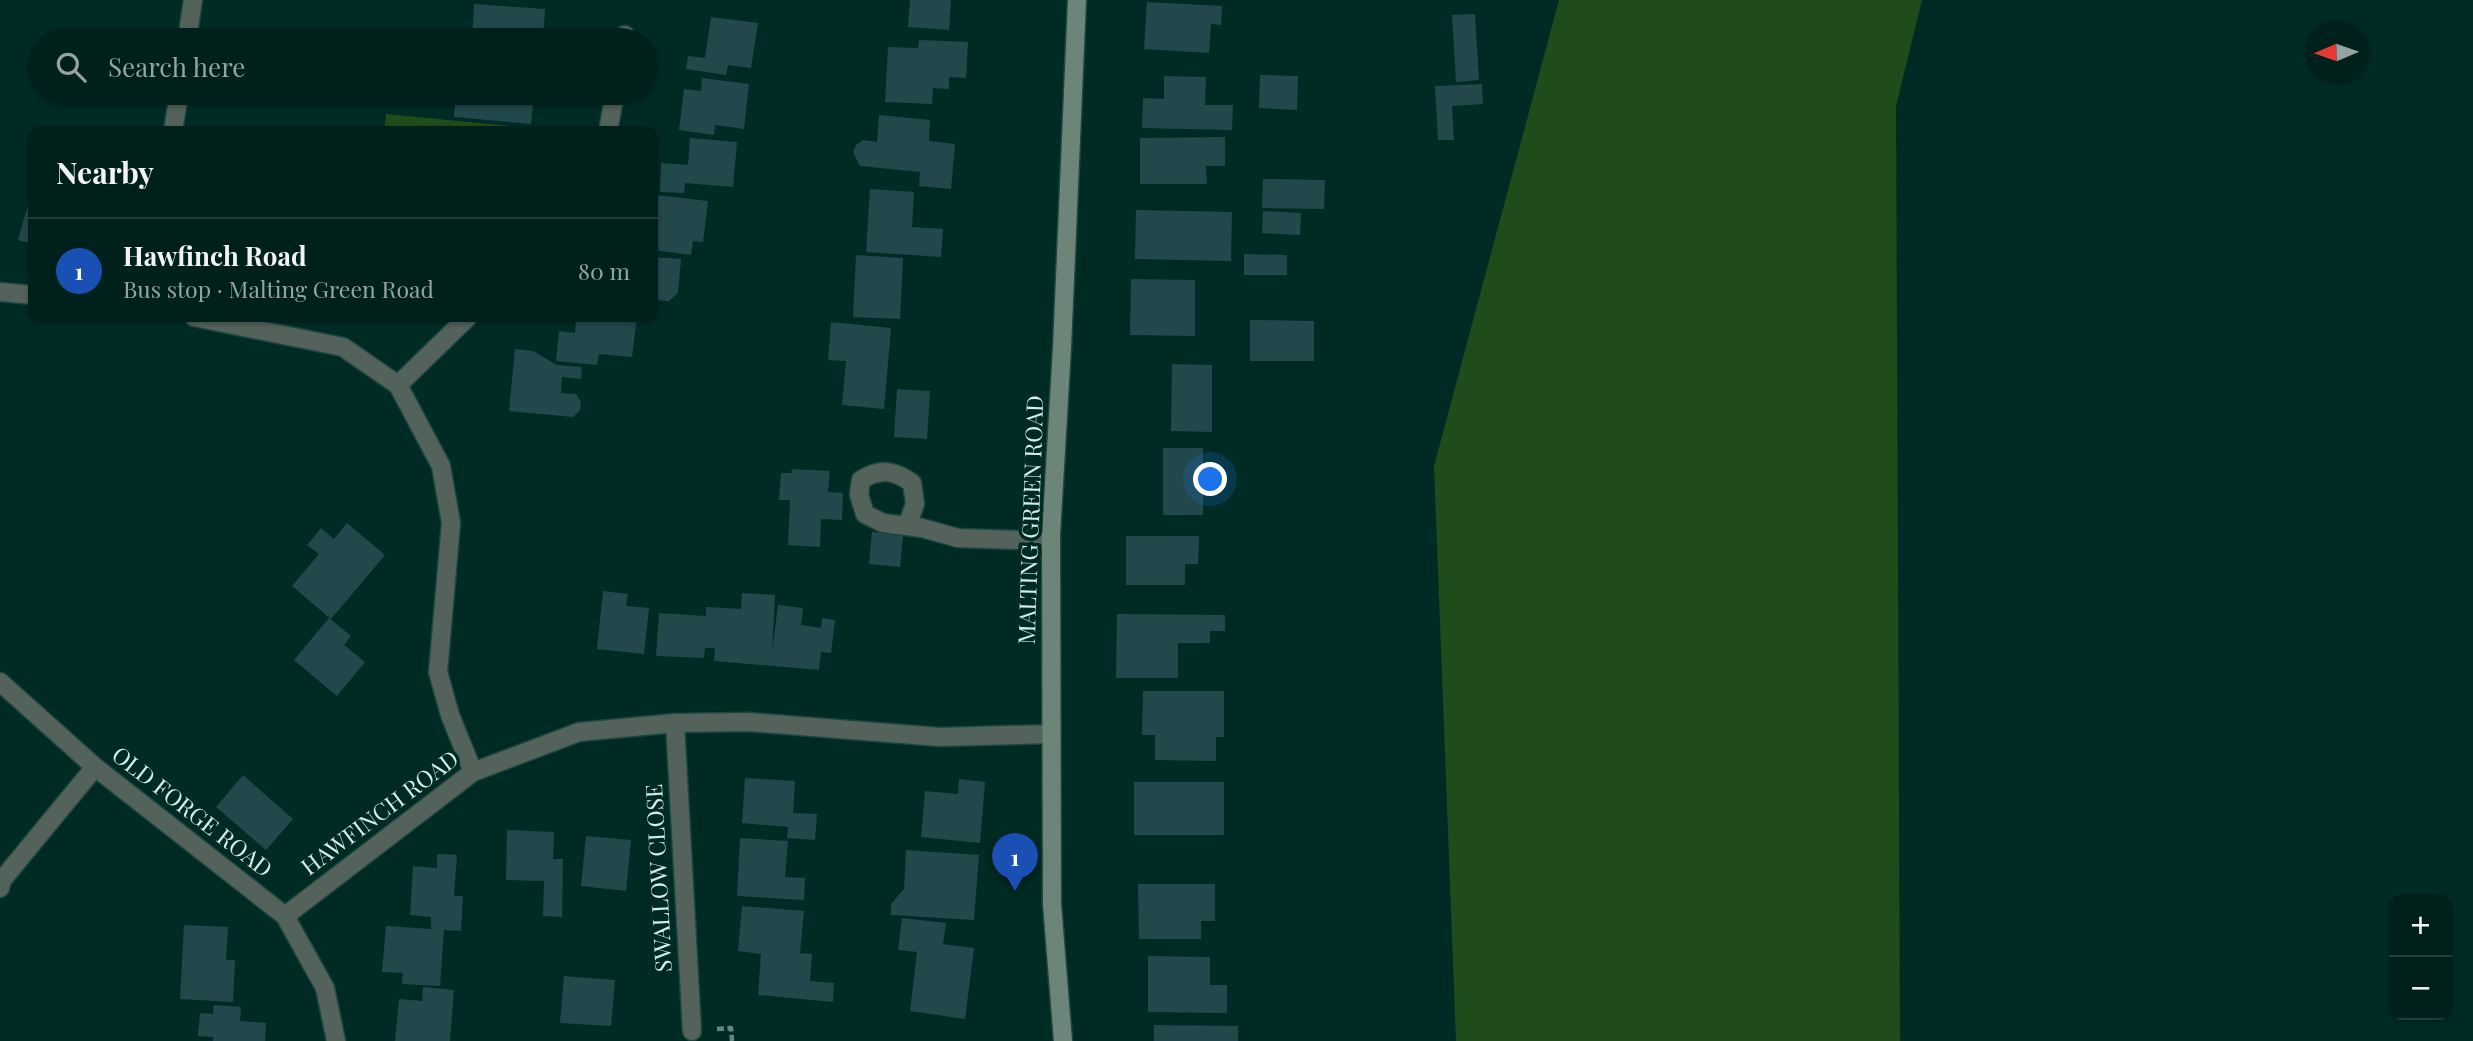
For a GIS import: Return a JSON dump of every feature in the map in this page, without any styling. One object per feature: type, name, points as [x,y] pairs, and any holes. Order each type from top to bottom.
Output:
[{"type":"street","points":[[189,28],[193,0]]},
{"type":"street","name":"MALTING GREEN ROAD","points":[[1063,1041],[1052,904],[1051,541],[1077,0]]},
{"type":"street","points":[[174,126],[177,105]]},
{"type":"street","points":[[609,126],[613,105]]},
{"type":"street","points":[[0,292],[28,295]]},
{"type":"street","points":[[219,322],[343,347],[398,385],[441,466],[451,523],[438,671],[450,715],[473,772]]},
{"type":"street","points":[[398,385],[463,322]]},
{"type":"street","points":[[907,526],[958,538],[1051,541]]},
{"type":"street","name":"OLD FORGE ROAD","points":[[0,682],[95,767],[285,915],[325,988],[335,1041]]},
{"type":"street","name":"HAWFINCH ROAD","points":[[285,915],[473,772],[579,732],[675,723],[749,722],[940,737],[1050,734]]},
{"type":"street","name":"SWALLOW CLOSE","points":[[675,723],[692,1031]]},
{"type":"street","points":[[0,888],[2,880],[95,767]]},
{"type":"green space","points":[[1559,0],[1922,0],[1896,106],[1900,1041],[1456,1041],[1434,466]]},
{"type":"green space","points":[[386,114],[509,126],[385,126]]},
{"type":"building","points":[[910,0],[951,0],[949,30],[908,27]]},
{"type":"building","points":[[1147,2],[1222,6],[1221,25],[1211,24],[1209,53],[1144,49]]},
{"type":"building","points":[[474,4],[545,9],[544,28],[473,28]]},
{"type":"building","points":[[1475,14],[1479,80],[1456,82],[1452,15]]},
{"type":"building","points":[[711,17],[758,23],[751,68],[728,65],[726,75],[686,69],[688,56],[705,58]]},
{"type":"building","points":[[919,40],[968,42],[966,78],[949,77],[949,89],[933,88],[932,104],[885,102],[888,47],[918,48]]},
{"type":"building","points":[[1260,75],[1298,76],[1297,110],[1259,108]]},
{"type":"building","points":[[1164,76],[1206,77],[1205,105],[1233,105],[1232,130],[1142,128],[1143,98],[1164,99]]},
{"type":"building","points":[[702,78],[749,84],[744,129],[715,125],[714,135],[679,130],[684,89],[701,91]]},
{"type":"building","points":[[1482,84],[1483,104],[1452,106],[1454,140],[1438,140],[1435,86]]},
{"type":"building","points":[[455,105],[533,105],[531,124],[454,117]]},
{"type":"building","points":[[879,115],[930,120],[929,141],[955,144],[951,189],[919,186],[920,172],[860,166],[853,152],[856,145],[863,140],[877,142]]},
{"type":"building","points":[[1225,137],[1225,166],[1206,166],[1207,184],[1140,184],[1140,138]]},
{"type":"building","points":[[690,138],[737,142],[733,187],[685,183],[684,193],[660,192],[661,163],[688,165]]},
{"type":"building","points":[[1263,179],[1325,180],[1324,209],[1262,208]]},
{"type":"building","points":[[870,189],[914,192],[912,227],[943,229],[941,257],[866,252]]},
{"type":"building","points":[[658,195],[708,201],[703,242],[693,241],[691,255],[658,251]]},
{"type":"building","points":[[28,205],[28,243],[18,240]]},
{"type":"building","points":[[1136,210],[1232,212],[1231,261],[1135,259]]},
{"type":"building","points":[[1263,211],[1301,213],[1300,235],[1262,233]]},
{"type":"building","points":[[1244,254],[1287,255],[1287,275],[1244,275]]},
{"type":"building","points":[[856,255],[903,258],[900,319],[853,317]]},
{"type":"building","points":[[658,257],[681,259],[678,293],[669,301],[658,300]]},
{"type":"building","points":[[1131,279],[1195,280],[1195,336],[1130,335]]},
{"type":"building","points":[[1250,320],[1314,321],[1314,361],[1250,361]]},
{"type":"building","points":[[576,322],[636,322],[632,357],[599,354],[597,365],[556,361],[559,331],[575,333]]},
{"type":"building","points":[[831,322],[891,328],[884,409],[842,405],[846,361],[828,360]]},
{"type":"building","points":[[515,349],[533,351],[557,365],[582,367],[581,379],[562,377],[561,393],[576,394],[581,402],[580,410],[573,417],[509,411]]},
{"type":"building","points":[[1172,364],[1212,365],[1212,432],[1171,431]]},
{"type":"building","points":[[897,389],[930,391],[927,439],[894,437]]},
{"type":"building","points":[[1163,448],[1203,448],[1203,515],[1163,515]]},
{"type":"building","points":[[792,469],[830,471],[828,492],[843,493],[842,520],[821,519],[820,547],[788,545],[790,500],[779,500],[781,473],[791,473]]},
{"type":"building","points":[[347,523],[385,555],[331,619],[292,586],[319,554],[307,545],[321,528],[334,539]]},
{"type":"building","points":[[872,532],[903,535],[900,567],[869,564]]},
{"type":"building","points":[[1126,536],[1199,536],[1198,564],[1185,564],[1185,585],[1126,585]]},
{"type":"building","points":[[603,591],[628,594],[626,606],[649,608],[644,654],[597,649]]},
{"type":"building","points":[[742,593],[775,595],[772,653],[778,605],[803,608],[801,625],[821,628],[822,618],[835,620],[831,653],[821,652],[819,670],[714,661],[715,648],[705,648],[704,658],[656,656],[659,613],[706,616],[706,607],[741,609]]},
{"type":"building","points":[[1117,614],[1225,615],[1225,631],[1210,631],[1210,643],[1178,643],[1178,678],[1116,678]]},
{"type":"building","points":[[329,618],[351,636],[344,645],[365,662],[337,696],[294,660]]},
{"type":"building","points":[[1143,691],[1224,691],[1224,737],[1216,737],[1216,761],[1155,760],[1155,735],[1142,735]]},
{"type":"building","points":[[243,775],[293,819],[266,850],[216,807]]},
{"type":"building","points":[[745,778],[795,781],[793,813],[817,814],[815,840],[787,838],[788,827],[742,823]]},
{"type":"building","points":[[959,779],[985,782],[980,843],[921,837],[925,791],[958,794]]},
{"type":"building","points":[[1134,782],[1224,782],[1224,835],[1134,835]]},
{"type":"building","points":[[507,830],[554,832],[553,859],[563,859],[562,917],[543,916],[544,881],[506,880]]},
{"type":"building","points":[[586,836],[631,840],[626,891],[581,886]]},
{"type":"building","points":[[740,838],[788,841],[785,877],[805,878],[804,900],[737,896]]},
{"type":"building","points":[[906,850],[979,855],[974,920],[891,915],[891,904],[904,889]]},
{"type":"building","points":[[437,854],[457,855],[454,896],[463,896],[461,931],[444,930],[440,986],[402,984],[403,973],[382,972],[386,926],[431,929],[431,917],[410,915],[413,866],[437,868]]},
{"type":"building","points":[[1138,884],[1215,884],[1215,921],[1201,921],[1201,939],[1139,939]]},
{"type":"building","points":[[742,906],[804,911],[800,953],[812,954],[810,981],[834,983],[833,1002],[758,995],[761,954],[738,951]]},
{"type":"building","points":[[902,918],[946,923],[943,944],[974,948],[965,1019],[910,1011],[917,952],[898,950]]},
{"type":"building","points":[[184,925],[228,927],[226,960],[235,960],[233,1002],[180,999]]},
{"type":"building","points":[[1148,956],[1210,957],[1210,985],[1227,985],[1227,1013],[1148,1012]]},
{"type":"building","points":[[564,976],[615,980],[611,1026],[560,1023]]},
{"type":"building","points":[[423,987],[454,990],[450,1041],[395,1041],[399,999],[422,1001]]},
{"type":"building","points":[[214,1005],[241,1007],[240,1021],[266,1023],[265,1041],[213,1041],[213,1037],[198,1036],[200,1013],[213,1014]]},
{"type":"building","points":[[1154,1025],[1238,1026],[1238,1041],[1154,1041]]},
{"type":"place","name":"Hawfinch Road","points":[[1015,891]]}]
